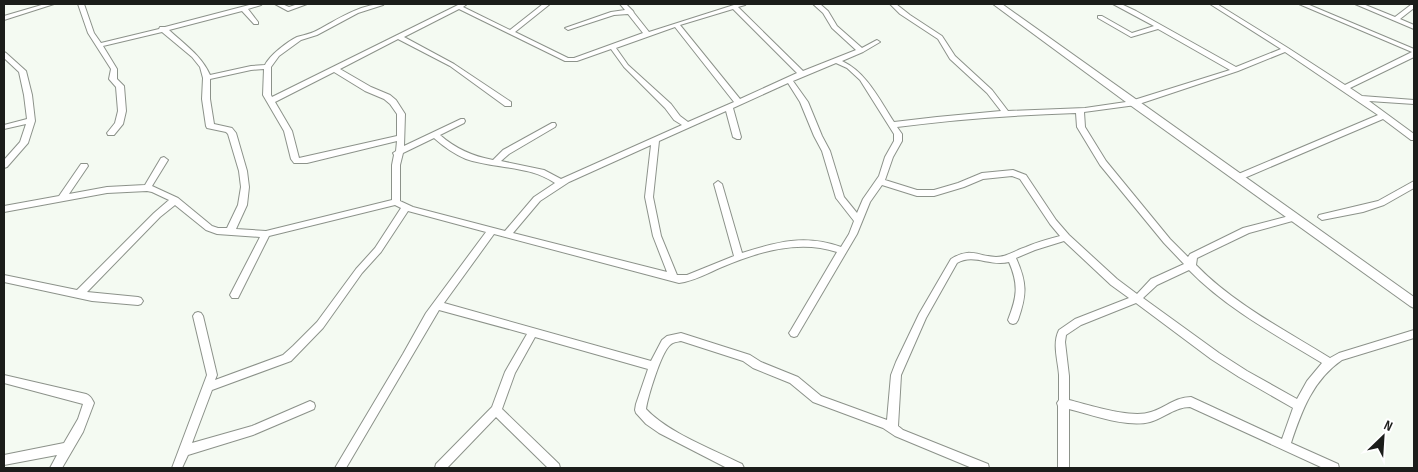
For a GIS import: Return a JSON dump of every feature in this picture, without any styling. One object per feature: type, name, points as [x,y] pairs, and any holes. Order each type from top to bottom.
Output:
[{"type":"street","points":[[4,18],[51,4]]},
{"type":"street","points":[[80,4],[91,33],[114,69],[113,79],[120,86],[122,111],[119,124],[111,133]]},
{"type":"street","points":[[100,45],[259,4]]},
{"type":"street","points":[[278,4],[288,10],[304,4]]},
{"type":"street","points":[[207,78],[250,68],[272,59],[299,39],[315,34],[356,12],[381,4]]},
{"type":"street","points":[[510,33],[547,4]]},
{"type":"street","points":[[624,4],[647,34]]},
{"type":"street","points":[[270,101],[462,5],[510,33],[567,60],[575,60],[676,24],[744,4]]},
{"type":"street","points":[[816,4],[826,12],[834,27],[861,51]]},
{"type":"street","points":[[893,4],[923,27],[938,35],[953,59],[974,76],[1006,113]]},
{"type":"street","points":[[998,4],[1133,103],[1414,303]]},
{"type":"street","points":[[1116,4],[1160,26],[1236,70]]},
{"type":"street","points":[[1213,4],[1360,98],[1414,138]]},
{"type":"street","points":[[1302,4],[1414,52]]},
{"type":"street","points":[[1358,4],[1414,26]]},
{"type":"street","points":[[1397,18],[1414,5]]},
{"type":"street","points":[[734,7],[802,74]]},
{"type":"street","points":[[244,9],[256,23]]},
{"type":"street","points":[[568,28],[613,13],[631,12]]},
{"type":"street","points":[[1100,17],[1131,35],[1160,26]]},
{"type":"street","points":[[676,24],[738,102]]},
{"type":"street","points":[[162,28],[194,56],[203,67],[207,78],[206,100],[210,126],[231,131],[244,174],[245,194],[242,208],[230,232]]},
{"type":"street","points":[[399,37],[452,65],[508,104]]},
{"type":"street","points":[[507,234],[537,199],[561,183],[729,106],[835,60],[861,51],[877,42]]},
{"type":"street","points":[[612,46],[626,66],[687,126]]},
{"type":"street","points":[[892,125],[1006,113],[1080,110],[1133,103],[1236,70],[1286,49]]},
{"type":"street","points":[[1344,88],[1414,52]]},
{"type":"street","points":[[4,54],[22,71],[28,95],[30,121],[24,143],[4,165]]},
{"type":"street","points":[[272,59],[268,67],[267,95],[288,131],[297,161],[401,138]]},
{"type":"street","points":[[794,333],[844,251],[866,201],[880,181],[893,148],[898,141],[898,134],[863,79],[849,67],[835,60]]},
{"type":"street","points":[[250,68],[268,67]]},
{"type":"street","points":[[335,69],[393,102],[401,114],[401,138],[397,153],[396,202]]},
{"type":"street","points":[[789,80],[804,102],[826,151],[840,198],[858,221]]},
{"type":"street","points":[[1360,98],[1414,102]]},
{"type":"street","points":[[729,106],[737,137]]},
{"type":"street","points":[[1080,110],[1081,128],[1103,163],[1142,214],[1210,285],[1329,362]]},
{"type":"street","points":[[1239,177],[1384,116]]},
{"type":"street","points":[[4,127],[30,121]]},
{"type":"street","points":[[397,153],[461,121]]},
{"type":"street","points":[[494,163],[506,152],[552,125]]},
{"type":"street","points":[[434,134],[446,145],[471,158],[547,174],[561,183]]},
{"type":"street","points":[[654,141],[649,197],[657,236],[674,278]]},
{"type":"street","points":[[147,188],[164,160]]},
{"type":"street","points":[[61,199],[84,166]]},
{"type":"street","points":[[880,181],[917,193],[934,192],[961,185],[982,176],[1018,174],[1023,177],[1053,222],[1066,237],[1114,282],[1138,298],[1174,328],[1215,356],[1242,374],[1299,406]]},
{"type":"street","points":[[718,184],[739,258]]},
{"type":"street","points":[[1322,217],[1339,211],[1375,206],[1396,197],[1414,184]]},
{"type":"street","points":[[4,209],[107,190],[147,188],[154,189],[175,200],[202,225],[217,231],[266,234],[396,202],[406,207],[674,278],[688,278],[764,249],[796,243],[821,243],[844,251]]},
{"type":"street","points":[[79,294],[157,215],[175,200]]},
{"type":"street","points":[[207,387],[287,358],[297,349],[320,325],[382,244],[406,207]]},
{"type":"street","points":[[1191,265],[1193,256],[1246,230],[1293,218]]},
{"type":"street","points":[[340,468],[356,444],[436,305],[492,230]]},
{"type":"street","points":[[235,295],[266,234]]},
{"type":"street","points":[[892,429],[896,376],[901,362],[922,317],[954,261],[962,255],[970,254],[993,260],[1004,260],[1066,237]]},
{"type":"street","points":[[1011,256],[1022,285],[1021,298],[1013,320]]},
{"type":"street","points":[[1063,468],[1064,424],[1062,403],[1064,376],[1060,342],[1062,333],[1078,322],[1138,298],[1154,282],[1191,265]]},
{"type":"street","points":[[4,279],[79,294],[138,301]]},
{"type":"street","points":[[436,305],[654,366]]},
{"type":"street","points":[[177,468],[212,375],[198,316]]},
{"type":"street","points":[[440,468],[496,410],[510,372],[534,332]]},
{"type":"street","points":[[1285,446],[1299,406],[1314,379],[1329,362],[1339,357],[1414,334]]},
{"type":"street","points":[[738,468],[663,430],[643,415],[640,410],[654,366],[665,343],[670,339],[675,337],[689,340],[746,358],[772,372],[794,380],[817,399],[984,468]]},
{"type":"street","points":[[4,379],[86,399],[89,402],[81,426],[66,448],[56,468]]},
{"type":"street","points":[[1062,403],[1120,416],[1148,418],[1182,401],[1191,402],[1334,468]]},
{"type":"street","points":[[182,451],[253,430],[310,406]]},
{"type":"street","points":[[496,410],[555,468]]},
{"type":"street","points":[[4,460],[66,448]]}]
